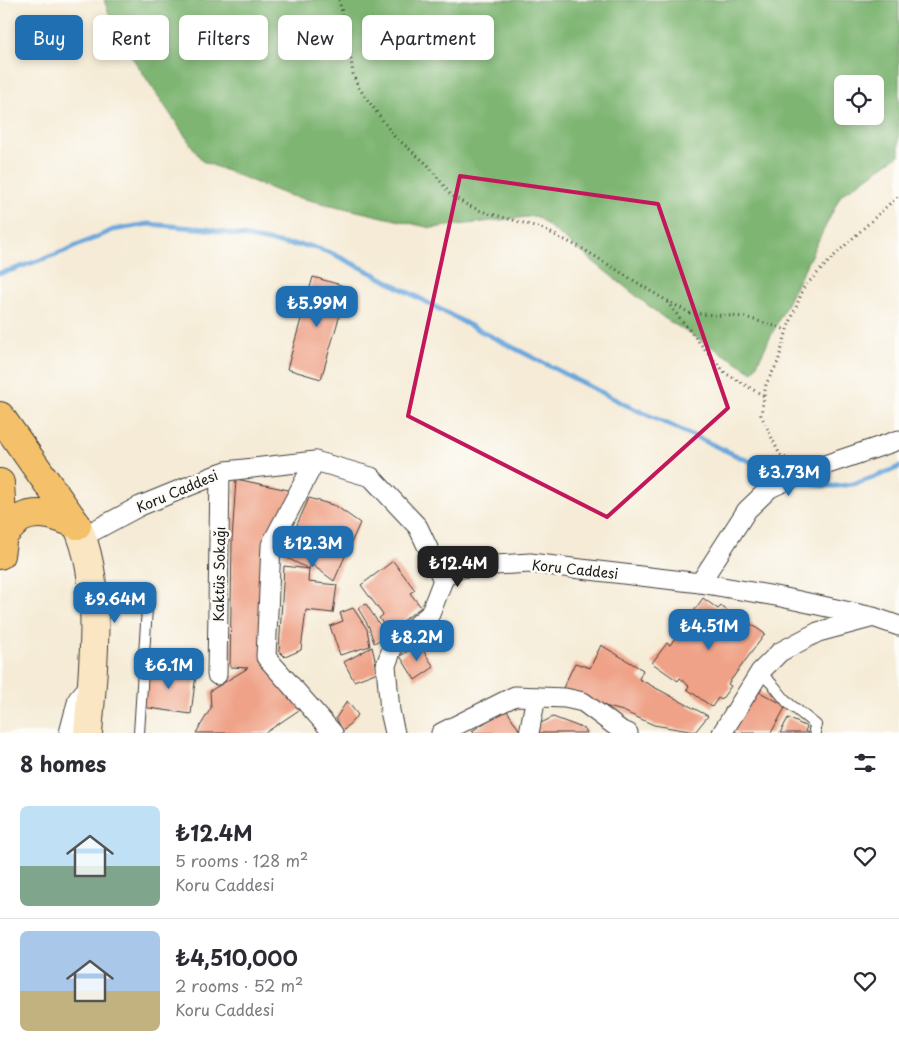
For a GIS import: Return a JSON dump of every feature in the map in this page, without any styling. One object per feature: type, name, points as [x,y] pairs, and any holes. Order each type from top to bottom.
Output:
[{"type":"main road","points":[[0,416],[79,531],[91,576],[94,603],[92,683],[88,733]]},
{"type":"main road","points":[[0,483],[2,545]]},
{"type":"main road","points":[[2,545],[21,518],[41,513],[59,517],[79,531]]},
{"type":"street","points":[[700,583],[747,510],[770,488],[810,470],[899,440]]},
{"type":"street","points":[[315,461],[271,545],[266,657],[333,733]]},
{"type":"street","name":"Koru Caddesi","points":[[79,531],[226,470],[315,461],[371,477],[418,527],[443,580],[452,569],[530,563],[700,583],[781,597],[873,617],[899,626]]},
{"type":"street","name":"Kaktüs Sokağı","points":[[217,675],[220,473]]},
{"type":"street","points":[[395,733],[390,711],[386,665],[394,644],[430,614],[443,580]]},
{"type":"street","points":[[722,733],[760,672],[780,652],[818,632],[873,617]]},
{"type":"street","points":[[69,733],[78,699],[92,683]]},
{"type":"street","points":[[441,733],[515,696],[565,698],[583,702],[619,730]]},
{"type":"street","points":[[529,733],[536,697]]},
{"type":"lane","points":[[140,733],[148,592]]},
{"type":"lane","points":[[760,672],[786,702],[816,725],[814,730],[816,733]]},
{"type":"path","points":[[339,0],[348,36],[353,74],[359,88],[394,136],[428,165],[450,194],[465,204],[481,211],[541,228],[583,249],[690,313],[745,318],[787,330]]},
{"type":"path","points":[[810,470],[780,455],[760,415],[766,384],[778,362],[787,330],[804,287],[899,195]]},
{"type":"path","points":[[666,300],[701,346],[725,373],[764,396]]},
{"type":"highlighted area","points":[[460,176],[658,204],[728,408],[607,517],[408,416]]},
{"type":"green space","points":[[104,0],[899,0],[899,155],[841,195],[753,372],[664,318],[536,216],[431,228],[287,195],[202,161],[134,60],[169,60],[169,15],[110,15]]},
{"type":"building","points":[[313,277],[348,287],[321,379],[287,369]]},
{"type":"building","points":[[236,479],[293,491],[268,545],[263,659],[302,708],[265,733],[196,733],[211,708],[210,691],[248,668],[230,667],[232,540]]},
{"type":"building","points":[[309,498],[336,506],[360,523],[334,581],[311,564],[309,569],[283,556]]},
{"type":"building","points":[[393,561],[415,590],[410,593],[421,607],[389,632],[379,618],[383,615],[361,585]]},
{"type":"building","points":[[284,566],[309,569],[308,582],[337,585],[333,613],[306,610],[301,650],[285,657],[279,651]]},
{"type":"building","points":[[703,598],[718,609],[721,606],[739,619],[741,617],[765,634],[728,684],[731,686],[721,700],[718,698],[712,707],[687,689],[689,686],[680,678],[678,681],[652,663],[667,643],[670,645]]},
{"type":"building","points":[[366,604],[387,636],[374,643],[369,627],[358,608]]},
{"type":"building","points":[[353,608],[367,629],[370,646],[340,655],[330,626],[343,621],[340,613]]},
{"type":"building","points":[[419,644],[434,667],[415,680],[400,656]]},
{"type":"building","points":[[601,645],[643,670],[639,679],[708,716],[695,732],[654,725],[623,711],[597,704],[562,690],[575,663],[590,668]]},
{"type":"building","points":[[372,647],[378,672],[354,681],[344,662]]},
{"type":"building","points":[[147,667],[196,674],[191,714],[142,707]]},
{"type":"building","points":[[754,689],[786,706],[771,733],[738,733],[732,730]]},
{"type":"building","points":[[347,701],[358,715],[343,731],[336,718]]},
{"type":"building","points":[[506,709],[521,733],[474,733],[472,731]]},
{"type":"building","points":[[553,717],[585,729],[587,733],[535,733],[535,726]]},
{"type":"building","points":[[788,718],[807,727],[805,731],[808,733],[780,733]]},
{"type":"waterway","points":[[0,273],[65,251],[113,230],[148,224],[206,229],[284,244],[310,246],[331,253],[374,274],[626,405],[744,459],[786,475]]},
{"type":"waterway","points":[[801,480],[814,484],[839,486],[863,481],[899,467]]}]
